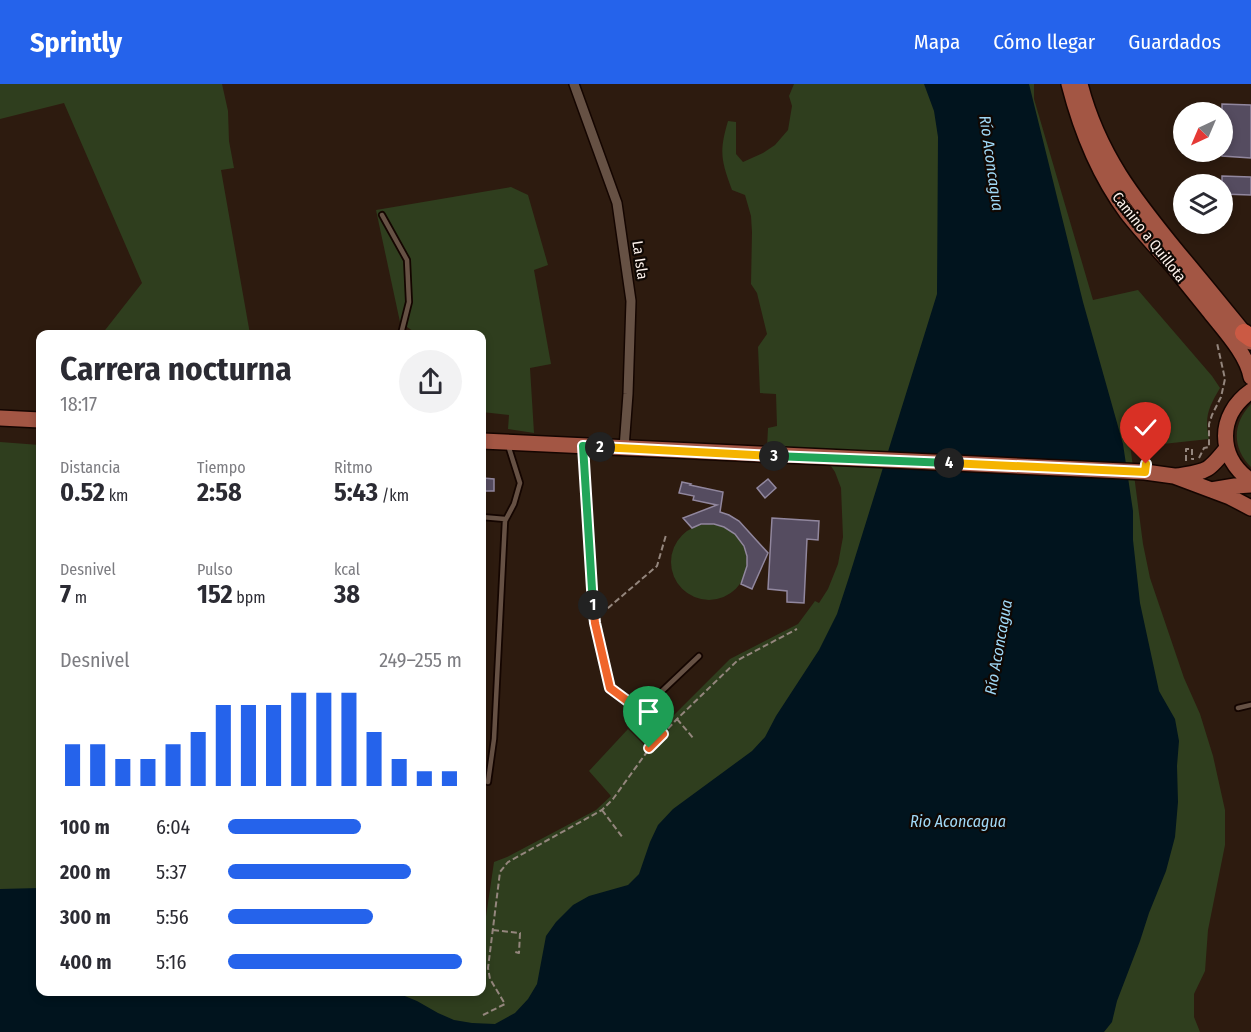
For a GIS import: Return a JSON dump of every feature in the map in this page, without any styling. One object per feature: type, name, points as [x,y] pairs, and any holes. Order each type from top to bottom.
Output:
[{"type":"main road","name":"Camino a Quillota","points":[[1069,84],[1085,137],[1113,192],[1138,228],[1171,264],[1221,326],[1246,360],[1251,377]]},
{"type":"main road","name":"Camino a Quillota","points":[[1080,84],[1094,129],[1120,179],[1249,339]]},
{"type":"main road","points":[[1251,391],[1235,405],[1225,436],[1233,464],[1251,483]]},
{"type":"main road","points":[[0,418],[36,420]]},
{"type":"main road","points":[[486,441],[1145,472],[1177,470],[1202,472],[1213,466],[1227,448]]},
{"type":"main road","points":[[1177,470],[1211,490],[1251,508]]},
{"type":"main road","points":[[1211,490],[1251,483]]},
{"type":"street","name":"La Isla","points":[[574,84],[617,203],[631,301],[624,448]]},
{"type":"lane","points":[[382,215],[406,260],[409,302],[402,330]]},
{"type":"lane","points":[[488,782],[494,739],[505,519],[514,504],[520,483],[507,443]]},
{"type":"lane","points":[[583,446],[594,619],[610,688],[641,711],[699,656]]},
{"type":"lane","points":[[486,517],[505,519]]},
{"type":"lane","points":[[1238,708],[1251,705]]},
{"type":"path","points":[[1177,470],[1186,464],[1186,449],[1192,449],[1192,459],[1199,459],[1204,448],[1209,447],[1209,424],[1221,397],[1225,379],[1217,345],[1221,326]]},
{"type":"path","points":[[594,619],[657,566],[666,535]]},
{"type":"path","points":[[483,1015],[505,1004],[490,979],[488,968],[500,872],[507,862],[602,810],[613,799],[649,748],[738,660],[797,629]]},
{"type":"path","points":[[641,711],[663,734]]},
{"type":"path","points":[[676,719],[694,739]]},
{"type":"path","points":[[602,810],[623,838]]},
{"type":"path","points":[[493,930],[520,933],[519,953],[515,952]]},
{"type":"green space","points":[[0,84],[222,84],[228,111],[229,141],[234,168],[221,170],[249,330],[105,330],[142,283],[64,103],[0,119]]},
{"type":"green space","name":"Rio Aconcagua","points":[[794,84],[1034,84],[1034,99],[1093,300],[1138,290],[1220,388],[1208,412],[1209,439],[1163,444],[1130,444],[1143,544],[1150,578],[1184,678],[1200,714],[1213,756],[1225,810],[1225,845],[1208,930],[1205,971],[1194,994],[1194,1017],[1200,1032],[0,1032],[0,442],[36,445],[36,996],[486,996],[486,916],[494,862],[596,810],[611,796],[589,771],[628,729],[645,746],[730,659],[798,624],[815,601],[819,603],[828,589],[838,564],[843,537],[841,488],[835,472],[820,450],[767,448],[768,428],[777,426],[776,394],[760,393],[758,347],[767,334],[757,293],[751,284],[751,216],[745,195],[732,190],[722,156],[728,121],[736,122],[736,154],[743,162],[775,145],[788,130],[792,106],[789,96]]},
{"type":"green space","points":[[511,187],[528,195],[548,265],[534,270],[551,364],[530,368],[534,433],[508,429],[509,415],[486,412],[486,330],[411,330],[400,322],[376,210]]},
{"type":"green space","points":[[1251,404],[1251,467],[1240,452],[1237,436],[1240,420]]},
{"type":"green space","points":[[702,524],[716,524],[730,530],[741,541],[747,555],[744,577],[736,589],[716,600],[702,600],[688,594],[677,583],[671,569],[671,555],[677,541],[688,530]]},
{"type":"water","name":"Rio Aconcagua","points":[[924,84],[1029,84],[1083,302],[1123,444],[1133,511],[1133,540],[1140,603],[1159,691],[1175,719],[1179,741],[1175,837],[1166,871],[1117,1001],[1112,1022],[1104,1032],[0,1032],[0,889],[36,888],[36,996],[405,996],[454,1020],[472,1023],[495,1024],[515,1013],[528,999],[537,984],[546,936],[556,922],[573,905],[589,896],[628,885],[639,874],[658,825],[673,809],[752,751],[765,737],[819,650],[837,614],[937,294],[938,137],[934,111]]},
{"type":"building","points":[[1233,104],[1251,105],[1251,158],[1233,157]]},
{"type":"building","points":[[1233,176],[1251,177],[1251,195],[1233,194]]},
{"type":"building","points":[[486,478],[494,479],[494,491],[486,491]]},
{"type":"building","points":[[768,479],[776,488],[765,498],[757,488]]},
{"type":"building","points":[[682,482],[723,492],[720,512],[739,521],[768,553],[752,589],[741,584],[747,566],[747,556],[744,546],[735,534],[714,524],[701,524],[692,528],[683,518],[717,505],[693,500],[694,496],[679,493]]},
{"type":"building","points":[[772,518],[819,521],[818,540],[807,539],[804,603],[787,602],[787,591],[768,589]]},
{"type":"route","points":[[649,748],[663,734],[641,711],[610,688],[595,623],[583,446],[1145,472],[1146,464]]},
{"type":"water label","name":"Río Aconcagua","points":[[992,163]]},
{"type":"water label","name":"Río Aconcagua","points":[[998,647]]}]
